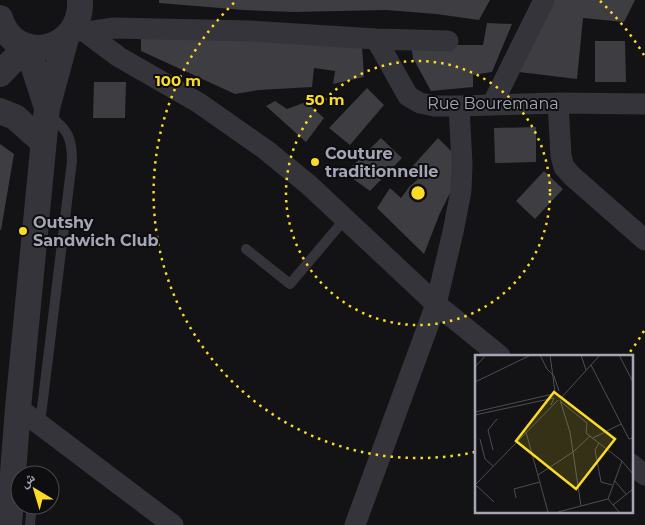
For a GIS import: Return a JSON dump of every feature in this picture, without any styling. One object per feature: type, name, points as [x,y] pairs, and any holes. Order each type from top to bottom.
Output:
[{"type":"street","points":[[492,104],[544,0]]},
{"type":"street","points":[[0,19],[6,31],[15,40],[27,46],[44,48],[59,43],[77,24]]},
{"type":"street","points":[[77,24],[114,28],[250,31],[376,39],[448,41]]},
{"type":"street","points":[[20,465],[18,408],[47,111],[77,24]]},
{"type":"street","points":[[77,24],[119,57],[199,103],[231,125],[309,185],[436,304],[499,355]]},
{"type":"street","name":"Rue Bouremana","points":[[376,39],[408,96],[420,103],[434,106],[558,103],[645,104]]},
{"type":"street","points":[[0,74],[27,46]]},
{"type":"street","points":[[27,46],[47,111]]},
{"type":"street","points":[[558,103],[561,156],[564,167],[645,240]]},
{"type":"street","points":[[355,525],[436,304],[453,232],[460,191],[462,164],[459,106]]},
{"type":"street","points":[[0,111],[15,117],[43,142]]},
{"type":"street","points":[[18,408],[173,525]]},
{"type":"street","points":[[632,465],[645,475]]},
{"type":"lane","points":[[40,424],[72,161],[72,148],[68,134],[61,124],[47,111]]},
{"type":"lane","points":[[246,249],[290,284],[345,218]]},
{"type":"building","points":[[159,0],[490,0],[479,20],[386,10],[293,12],[244,10],[159,3]]},
{"type":"building","points":[[553,0],[635,0],[624,22],[583,18],[577,79],[519,72]]},
{"type":"building","points":[[487,23],[512,24],[492,72],[473,75],[473,87],[431,91],[413,58],[411,45],[483,45]]},
{"type":"building","points":[[141,35],[362,45],[364,77],[333,84],[335,71],[314,68],[312,87],[259,90],[235,94],[141,51]]},
{"type":"building","points":[[595,41],[625,41],[626,82],[595,82]]},
{"type":"building","points":[[94,82],[126,82],[125,118],[93,118]]},
{"type":"building","points":[[367,88],[384,105],[350,145],[329,128]]},
{"type":"building","points":[[275,101],[287,109],[306,102],[324,118],[306,142],[266,106]]},
{"type":"building","points":[[536,127],[536,162],[495,163],[494,128]]},
{"type":"building","points":[[381,138],[402,158],[370,191],[345,173]]},
{"type":"building","points":[[438,138],[458,158],[451,191],[424,254],[377,208],[390,188],[401,198],[418,179],[410,169]]},
{"type":"building","points":[[0,144],[14,154],[1,230],[0,230]]},
{"type":"building","points":[[544,171],[563,189],[535,219],[516,201]]},
{"type":"place","name":"Couture traditionnelle","points":[[315,162]]},
{"type":"place","name":"Outshy Sandwich Club","points":[[23,231]]}]
